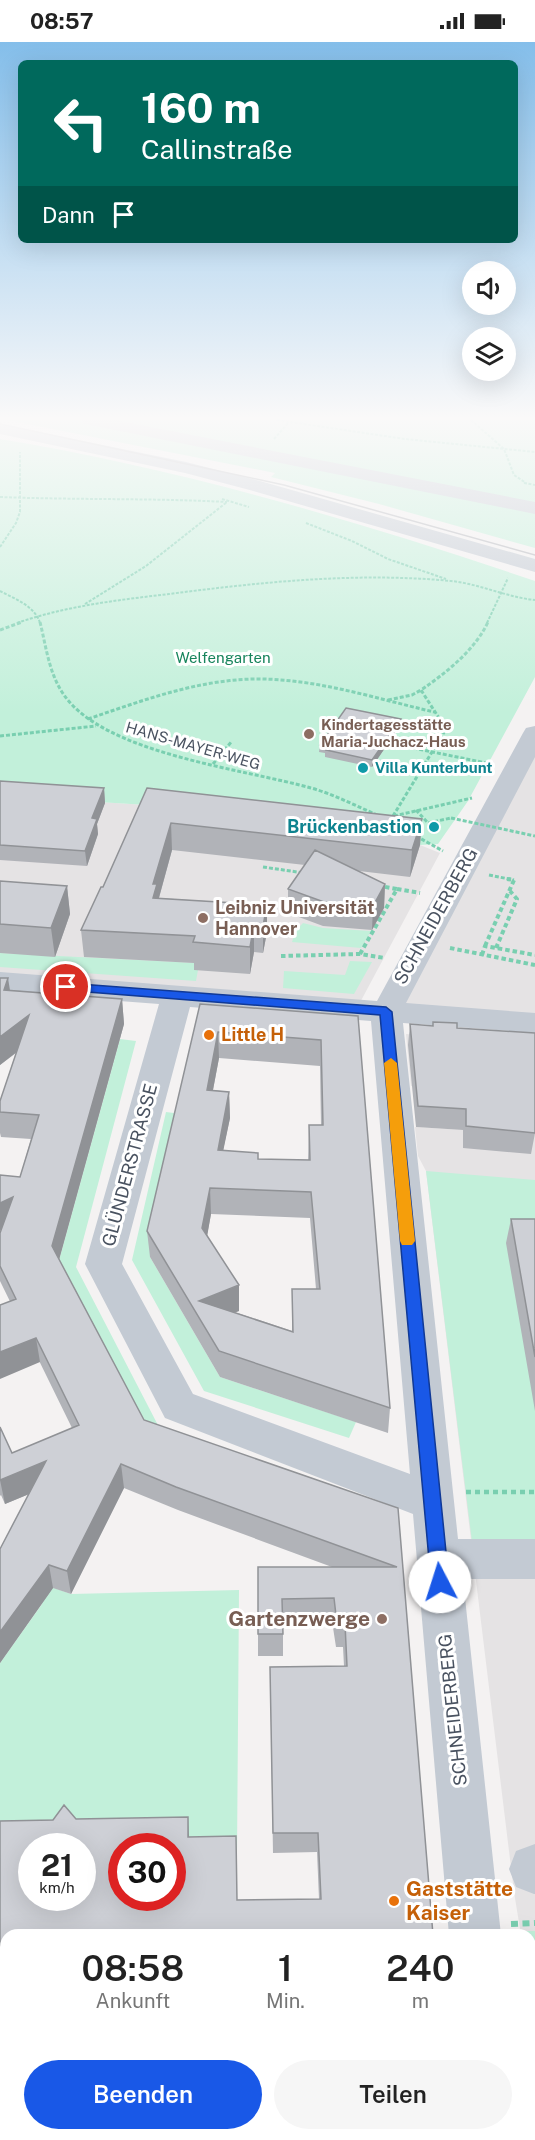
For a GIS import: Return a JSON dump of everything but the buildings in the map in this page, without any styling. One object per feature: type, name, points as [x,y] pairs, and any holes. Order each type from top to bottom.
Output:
[{"type":"street","points":[[367,518],[535,567]]},
{"type":"street","name":"SCHNEIDERBERG","points":[[474,1929],[438,1559],[409,1155],[386,1012],[422,942],[523,761]]},
{"type":"street","points":[[0,982],[535,1023]]},
{"type":"street","name":"GLÜNDERSTRASSE","points":[[177,996],[103,1264],[179,1406],[433,1497]]},
{"type":"street","points":[[438,1559],[535,1559]]},
{"type":"path","points":[[0,547],[16,523],[17,518]]},
{"type":"path","points":[[83,605],[146,566],[208,518]]},
{"type":"path","points":[[303,521],[388,559],[452,581],[535,600]]},
{"type":"path","points":[[381,700],[412,695],[441,676],[482,635],[513,570]]},
{"type":"path","points":[[0,630],[38,616],[83,605],[280,581],[373,579],[452,581]]},
{"type":"path","points":[[0,591],[32,609],[38,616]]},
{"type":"path","name":"HANS-MAYER-WEG","points":[[38,616],[54,676],[63,694],[97,726],[132,741],[314,789],[384,818],[393,816]]},
{"type":"path","points":[[87,719],[166,693],[229,680],[262,679],[292,682],[434,712]]},
{"type":"path","points":[[393,816],[446,729],[421,690]]},
{"type":"path","points":[[0,736],[97,726]]},
{"type":"path","points":[[213,764],[231,741]]},
{"type":"path","points":[[381,741],[433,752],[523,761]]},
{"type":"path","points":[[393,816],[416,810],[523,761]]},
{"type":"path","points":[[416,810],[428,823],[450,818],[535,836]]},
{"type":"path","points":[[414,835],[444,851]]},
{"type":"path","points":[[263,867],[307,873]]},
{"type":"path","points":[[482,955],[513,882]]},
{"type":"path","points":[[377,886],[411,891]]},
{"type":"path","points":[[360,954],[397,890]]},
{"type":"path","points":[[496,948],[518,898],[510,891]]},
{"type":"path","points":[[422,942],[535,965]]},
{"type":"path","points":[[485,946],[535,955]]},
{"type":"path","points":[[281,956],[360,954],[378,956]]},
{"type":"path","points":[[433,1497],[535,1492]]},
{"type":"shaded area","name":"Leibniz Universität Hannover","points":[[535,733],[535,1023],[386,1012]]},
{"type":"shaded area","name":"Leibniz Universität Hannover","points":[[0,796],[147,805],[420,845],[440,853],[356,1010],[0,982]]},
{"type":"shaded area","points":[[406,1034],[535,1043],[535,1929],[520,1929],[514,1892],[426,1171],[418,1156],[415,1127],[463,1130],[459,1089],[411,1086]]},
{"type":"green space","name":"Welfengarten","points":[[0,518],[337,518],[535,581],[535,677],[468,801],[438,844],[420,845],[147,805],[0,796]]},
{"type":"green space","points":[[428,518],[535,518],[535,548]]},
{"type":"green space","points":[[303,923],[323,928],[371,931],[361,948],[292,942],[296,930]]},
{"type":"green space","points":[[0,953],[196,963],[194,969],[198,970],[196,981],[0,967]]},
{"type":"green space","points":[[350,961],[372,962],[354,994],[283,988],[284,971],[345,975]]},
{"type":"green space","points":[[120,1039],[136,1041],[76,1267],[161,1431],[147,1444],[56,1271]]},
{"type":"green space","points":[[166,1112],[182,1114],[150,1257],[220,1377],[356,1422],[349,1438],[204,1391],[132,1260]]},
{"type":"green space","points":[[426,1171],[535,1180],[535,1550],[473,1550]]},
{"type":"green space","points":[[40,1583],[71,1594],[239,1590],[237,1856],[186,1837],[186,1833],[108,1833],[108,1839],[96,1839],[96,1833],[18,1833],[18,1841],[0,1841],[0,1663],[42,1604]]},
{"type":"tram line","points":[[402,518],[535,555]]},
{"type":"slow traffic","points":[[391,1063],[407,1241]]},
{"type":"place","name":"Kindertagesstätte Maria-Juchacz-Haus","points":[[309,734]]},
{"type":"place","name":"Villa Kunterbunt","points":[[363,768]]},
{"type":"place","name":"Brückenbastion","points":[[434,827]]},
{"type":"place","name":"Leibniz Universität Hannover","points":[[203,918]]},
{"type":"place","name":"Little H","points":[[209,1035]]},
{"type":"place","name":"Gartenzwerge","points":[[382,1619]]},
{"type":"place","name":"Gaststätte Kaiser","points":[[394,1901]]},
{"type":"route","points":[[66,987],[386,1012],[440,1582]]}]
